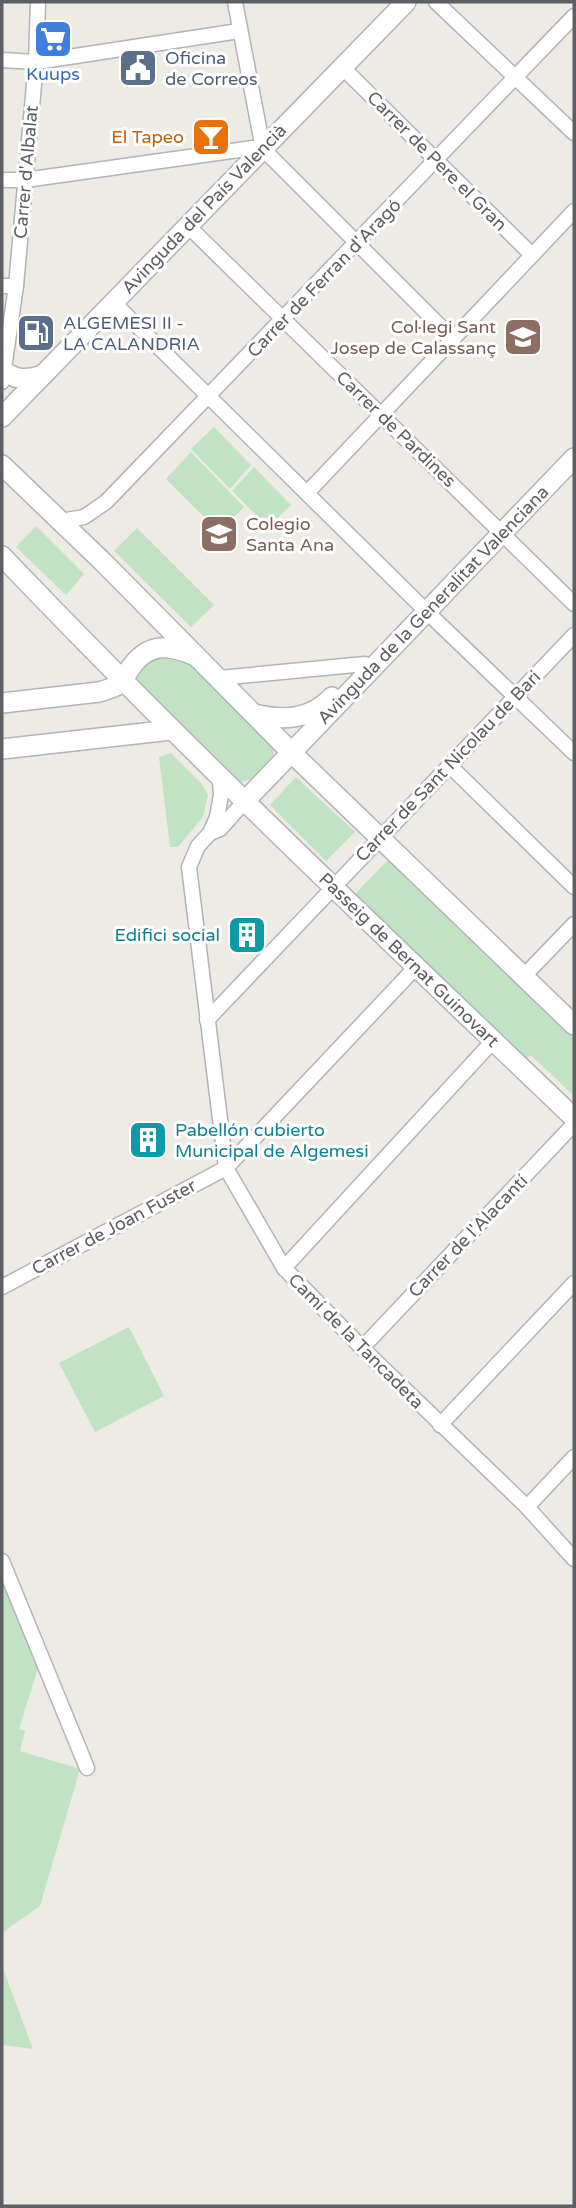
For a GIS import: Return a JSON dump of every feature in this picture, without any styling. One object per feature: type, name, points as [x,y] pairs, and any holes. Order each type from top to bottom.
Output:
[{"type":"street","name":"Carrer d'Albalat","points":[[3,377],[9,286],[25,180],[36,62],[38,2]]},
{"type":"street","points":[[235,2],[262,149],[453,339]]},
{"type":"street","name":"Avinguda del País Valencià","points":[[2,418],[407,2]]},
{"type":"street","points":[[436,2],[574,133]]},
{"type":"street","name":"Carrer de Ferran d'Aragó","points":[[61,521],[84,517],[106,502],[574,16]]},
{"type":"street","points":[[2,60],[36,62],[239,31]]},
{"type":"street","name":"Carrer de Pere el Gran","points":[[342,68],[533,256]]},
{"type":"street","points":[[2,180],[25,180],[253,148],[262,149]]},
{"type":"street","points":[[307,493],[574,211]]},
{"type":"street","name":"Carrer de Pardines","points":[[188,226],[574,604]]},
{"type":"street","points":[[113,302],[574,753]]},
{"type":"street","points":[[3,377],[26,380],[40,376]]},
{"type":"street","name":"Avinguda de la Generalitat Valenciana","points":[[292,753],[499,530],[574,444]]},
{"type":"street","name":"Avinguda de la Generalitat Valenciana","points":[[499,530],[574,458]]},
{"type":"street","points":[[2,465],[200,658],[292,753],[574,1025]]},
{"type":"street","name":"Passeig de Bernat Guinovart","points":[[2,556],[122,682],[220,779],[574,1118]]},
{"type":"street","name":"Avinguda de la Generalitat Valenciana","points":[[253,713],[279,719],[309,714],[325,705],[424,609]]},
{"type":"street","name":"Carrer de Sant Nicolau de Bari","points":[[207,1020],[574,635]]},
{"type":"street","points":[[2,704],[99,692],[122,682],[138,658],[155,648],[168,646],[200,658]]},
{"type":"street","name":"Avinguda de la Generalitat Valenciana","points":[[219,678],[365,664]]},
{"type":"street","points":[[2,749],[171,730]]},
{"type":"street","points":[[244,802],[292,753]]},
{"type":"street","points":[[449,765],[574,887]]},
{"type":"street","name":"Camí de la Tancadeta","points":[[220,779],[221,795],[217,817],[210,833],[198,846],[189,867],[226,1168],[284,1268],[362,1349],[527,1507],[574,1559]]},
{"type":"street","name":"Camí de la Tancadeta","points":[[210,833],[220,829],[244,802]]},
{"type":"street","points":[[524,976],[574,924]]},
{"type":"street","name":"Carrer de Joan Fuster","points":[[2,1287],[226,1168],[416,967]]},
{"type":"street","points":[[284,1268],[494,1041]]},
{"type":"street","name":"Carrer de l'Alacantí","points":[[362,1349],[574,1125]]},
{"type":"street","points":[[440,1425],[574,1283]]},
{"type":"street","points":[[527,1507],[574,1457]]},
{"type":"street","points":[[2,1562],[87,1768]]},
{"type":"green space","points":[[214,427],[251,465],[230,489],[191,449]]},
{"type":"green space","points":[[191,452],[244,507],[219,532],[166,479]]},
{"type":"green space","points":[[254,467],[291,505],[268,527],[232,491]]},
{"type":"green space","points":[[36,526],[84,574],[66,595],[16,547]]},
{"type":"green space","points":[[137,528],[214,605],[191,627],[114,551]]},
{"type":"green space","points":[[158,655],[187,661],[273,745],[272,759],[262,772],[249,780],[234,782],[136,682],[139,669]]},
{"type":"green space","points":[[171,753],[201,783],[208,795],[203,817],[178,847],[170,847],[159,757]]},
{"type":"green space","points":[[296,777],[355,832],[326,861],[270,805]]},
{"type":"green space","points":[[392,856],[574,1031],[574,1096],[531,1055],[522,1063],[350,899]]},
{"type":"green space","points":[[129,1327],[164,1396],[95,1432],[59,1363]]},
{"type":"green space","points":[[2,1576],[39,1665],[19,1729],[25,1731],[20,1751],[80,1769],[40,1906],[2,1933]]},
{"type":"green space","points":[[2,1966],[33,2049],[2,2045]]},
{"type":"place","name":"Kuups","points":[[53,39]]},
{"type":"place","name":"Oficina de Correos","points":[[138,68]]},
{"type":"place","name":"El Tapeo","points":[[211,137]]},
{"type":"place","name":"ALGEMESI II - LA CALANDRIA","points":[[36,333]]},
{"type":"place","name":"Col·legi Sant Josep de Calassanç","points":[[523,337]]},
{"type":"place","name":"Colegio Santa Ana","points":[[219,534]]},
{"type":"place","name":"Edifici social","points":[[247,935]]},
{"type":"place","name":"Pabellón cubierto Municipal de Algemesi","points":[[148,1140]]}]
